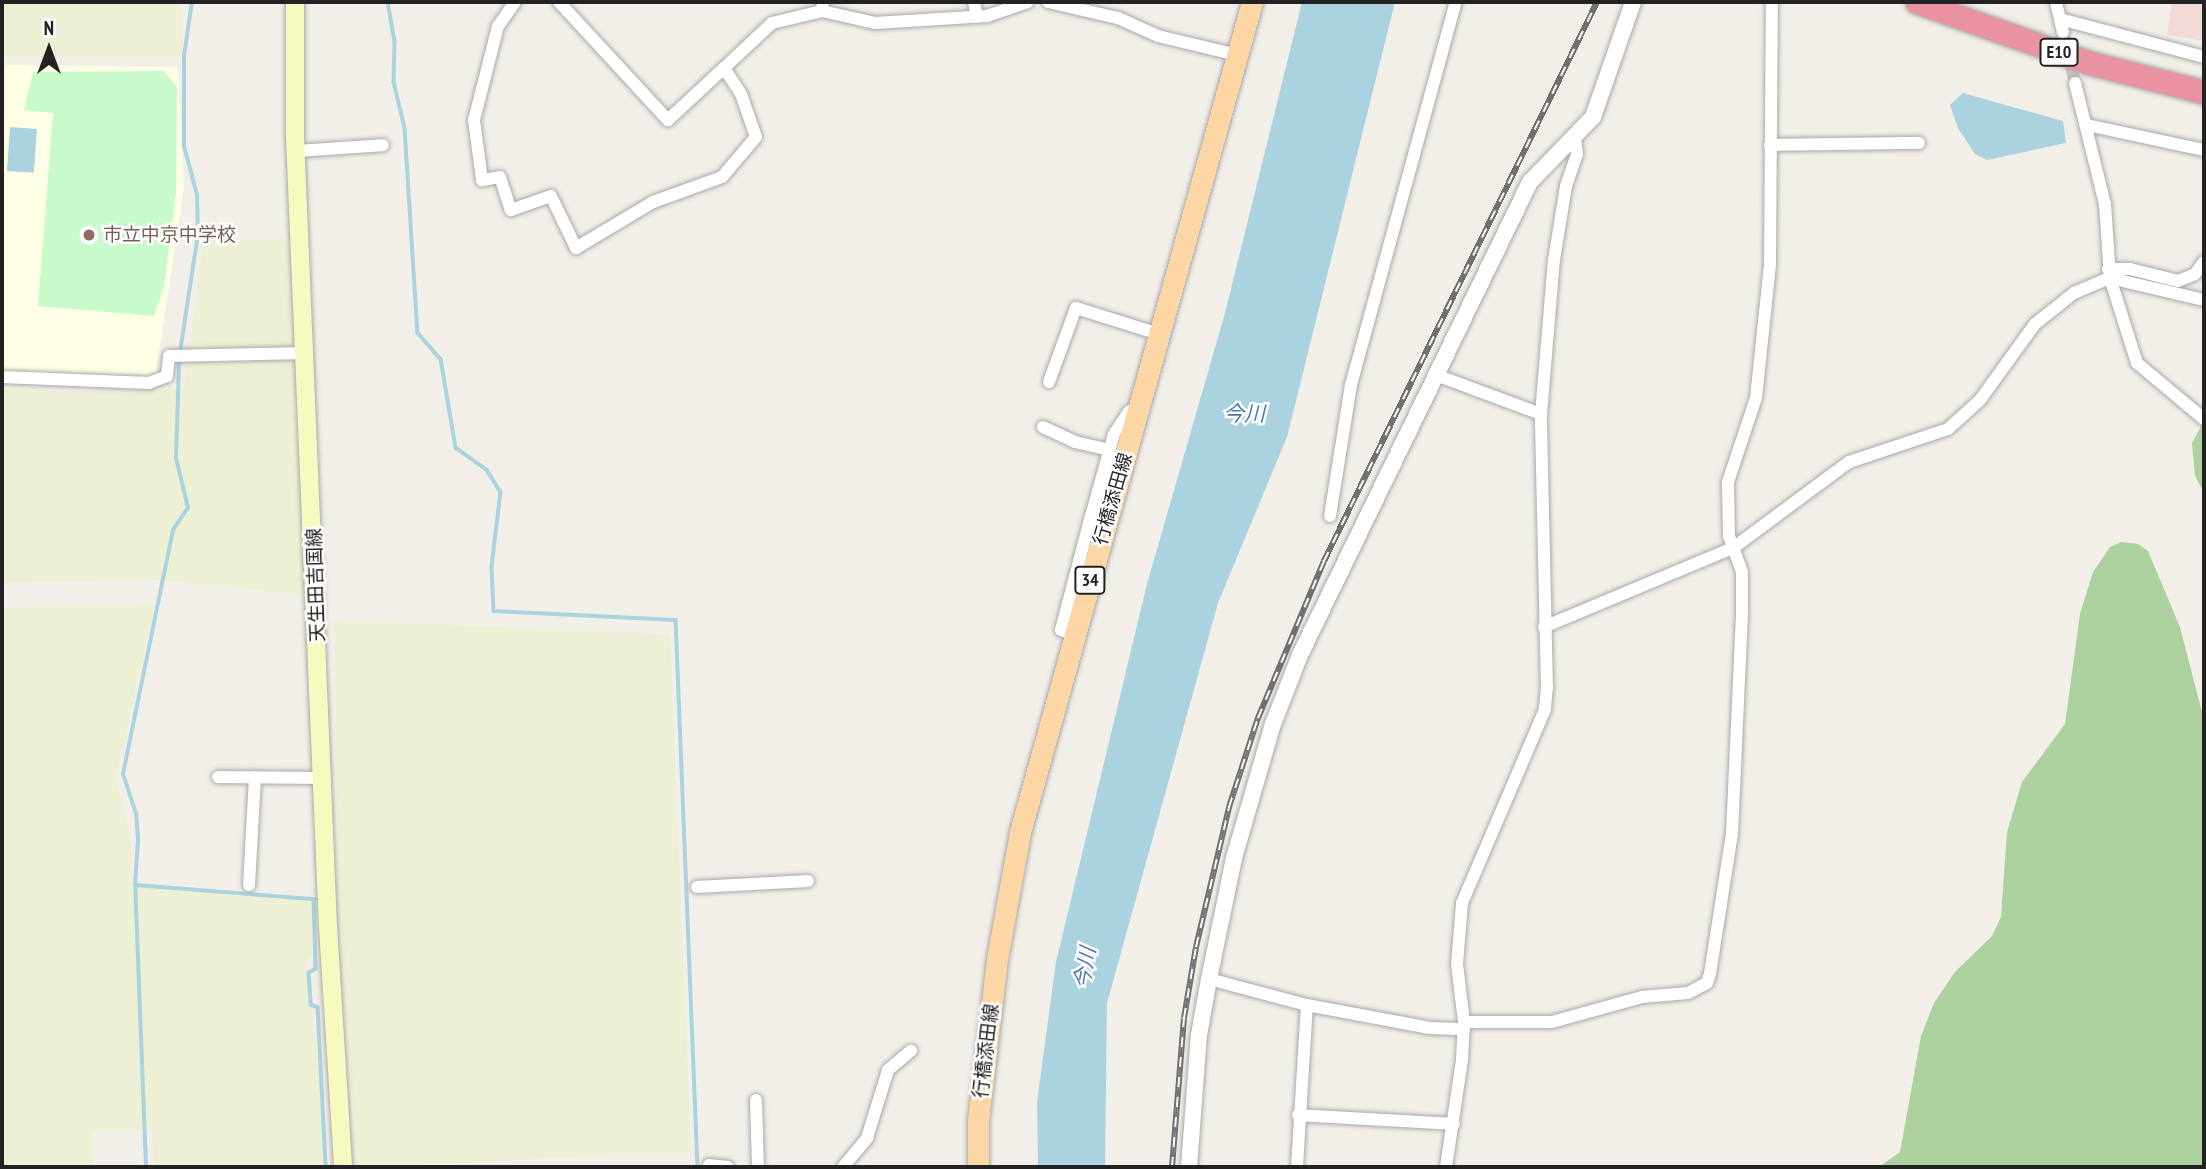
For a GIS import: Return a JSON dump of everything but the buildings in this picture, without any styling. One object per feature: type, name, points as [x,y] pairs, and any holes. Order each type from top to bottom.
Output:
[{"type":"highway","name":"E10","points":[[1917,2],[2090,63],[2204,92]]},
{"type":"main road","name":"天生田吉国線","points":[[295,2],[296,151],[343,1167]]},
{"type":"main road","name":"行橋添田線","points":[[978,1167],[978,1122],[997,959],[1020,832],[1252,2]]},
{"type":"street","points":[[515,2],[498,26],[474,120],[482,180],[500,177],[512,210],[551,195],[576,248],[653,202],[722,177],[756,136],[741,94],[724,68]]},
{"type":"street","points":[[559,2],[668,120],[772,23],[823,7],[875,23],[1002,14],[1028,2]]},
{"type":"street","points":[[974,2],[977,17]]},
{"type":"street","points":[[1048,2],[1118,18],[1158,36],[1237,55]]},
{"type":"street","points":[[1330,516],[1351,385],[1456,2]]},
{"type":"street","points":[[1189,1167],[1199,1035],[1209,979],[1234,858],[1273,724],[1300,655],[1531,182],[1593,117],[1633,2]]},
{"type":"street","points":[[1209,979],[1307,1005],[1430,1028],[1552,1022],[1642,997],[1688,993],[1707,983],[1732,834],[1742,612],[1742,572],[1733,548],[1728,482],[1756,398],[1770,265],[1772,2]]},
{"type":"street","points":[[2056,2],[2061,26],[2204,57]]},
{"type":"street","points":[[2076,83],[2105,204],[2109,274],[2137,363],[2204,419]]},
{"type":"street","points":[[2087,125],[2204,150]]},
{"type":"street","points":[[1446,1167],[1454,1125],[1464,1025],[1457,964],[1462,903],[1545,709],[1541,414],[1554,260],[1566,186],[1577,154],[1575,137]]},
{"type":"street","points":[[1770,145],[1919,143]]},
{"type":"street","points":[[296,151],[383,145]]},
{"type":"street","points":[[1554,155],[1566,186]]},
{"type":"street","points":[[1544,627],[1733,548],[1849,462],[1925,440],[1967,416],[2035,324],[2074,293],[2109,274],[2130,269],[2178,281],[2195,274],[2204,262]]},
{"type":"street","points":[[2109,274],[2204,300]]},
{"type":"street","points":[[1049,382],[1076,308],[1159,334]]},
{"type":"street","points":[[2,377],[149,383],[167,376],[169,356],[306,353]]},
{"type":"street","points":[[1436,375],[1541,414]]},
{"type":"street","points":[[1075,635],[1061,630],[1109,450],[1129,412],[1136,414]]},
{"type":"street","points":[[1043,427],[1075,442],[1109,450]]},
{"type":"street","points":[[218,777],[323,779]]},
{"type":"street","points":[[249,885],[255,778]]},
{"type":"street","points":[[697,887],[808,881]]},
{"type":"street","points":[[1297,1167],[1298,1115],[1307,1005]]},
{"type":"street","points":[[843,1167],[867,1138],[887,1070],[911,1051]]},
{"type":"street","points":[[755,1100],[758,1167]]},
{"type":"street","points":[[1298,1115],[1454,1125]]},
{"type":"street","points":[[709,1165],[728,1167]]},
{"type":"shaded area","points":[[2,2],[182,2],[182,57],[2,57]]},
{"type":"shaded area","points":[[2172,2],[2204,2],[2204,41],[2167,35]]},
{"type":"shaded area","name":"市立中京中学校","points":[[5,65],[178,67],[184,187],[155,379],[2,373]]},
{"type":"shaded area","points":[[204,237],[287,240],[304,595],[158,580],[2,583],[2,388],[73,393],[184,388]]},
{"type":"shaded area","points":[[155,604],[116,777],[133,852],[130,881],[311,902],[312,955],[306,962],[318,1055],[323,1167],[154,1167],[152,1130],[92,1131],[94,1167],[2,1167],[2,607]]},
{"type":"shaded area","points":[[334,620],[670,634],[691,1152],[358,1167],[340,959]]},
{"type":"green space","points":[[163,71],[177,87],[176,194],[164,287],[154,316],[38,306],[53,113],[24,110],[33,72]]},
{"type":"green space","points":[[2204,421],[2204,493],[2195,476],[2192,443]]},
{"type":"green space","points":[[2121,542],[2138,544],[2148,551],[2180,627],[2204,720],[2204,1167],[1879,1167],[1900,1152],[1921,1036],[1934,1003],[1955,972],[1992,936],[2001,917],[2007,832],[2022,782],[2065,724],[2080,614],[2093,572],[2110,547]]},
{"type":"water","name":"今川","points":[[1302,2],[1395,2],[1287,437],[1218,603],[1107,1003],[1105,1167],[1038,1167],[1037,1102],[1056,962],[1147,584],[1225,313]]},
{"type":"water","points":[[1963,93],[2063,121],[2066,143],[1987,160],[1975,154],[1958,128],[1950,105]]},
{"type":"water","points":[[10,127],[37,129],[34,173],[7,171]]},
{"type":"waterway","points":[[180,352],[198,235],[197,195],[184,146],[184,56],[192,2]]},
{"type":"waterway","points":[[388,2],[395,41],[394,82],[405,128],[418,333],[441,359],[456,448],[487,470],[501,492],[492,566],[494,611],[676,620],[698,1167]]},
{"type":"waterway","points":[[146,1167],[135,885],[138,840],[136,814],[123,774],[173,530],[188,508],[176,458],[179,360]]},
{"type":"waterway","points":[[135,885],[314,899],[316,969],[309,973],[311,1005],[318,1007],[326,1167]]},
{"type":"tunnel","points":[[2063,32],[2075,83]]},
{"type":"railway","points":[[1172,1167],[1184,1018],[1196,947],[1229,807],[1258,718],[1324,561],[1597,2]]},
{"type":"place","name":"市立中京中学校","points":[[89,235]]}]
